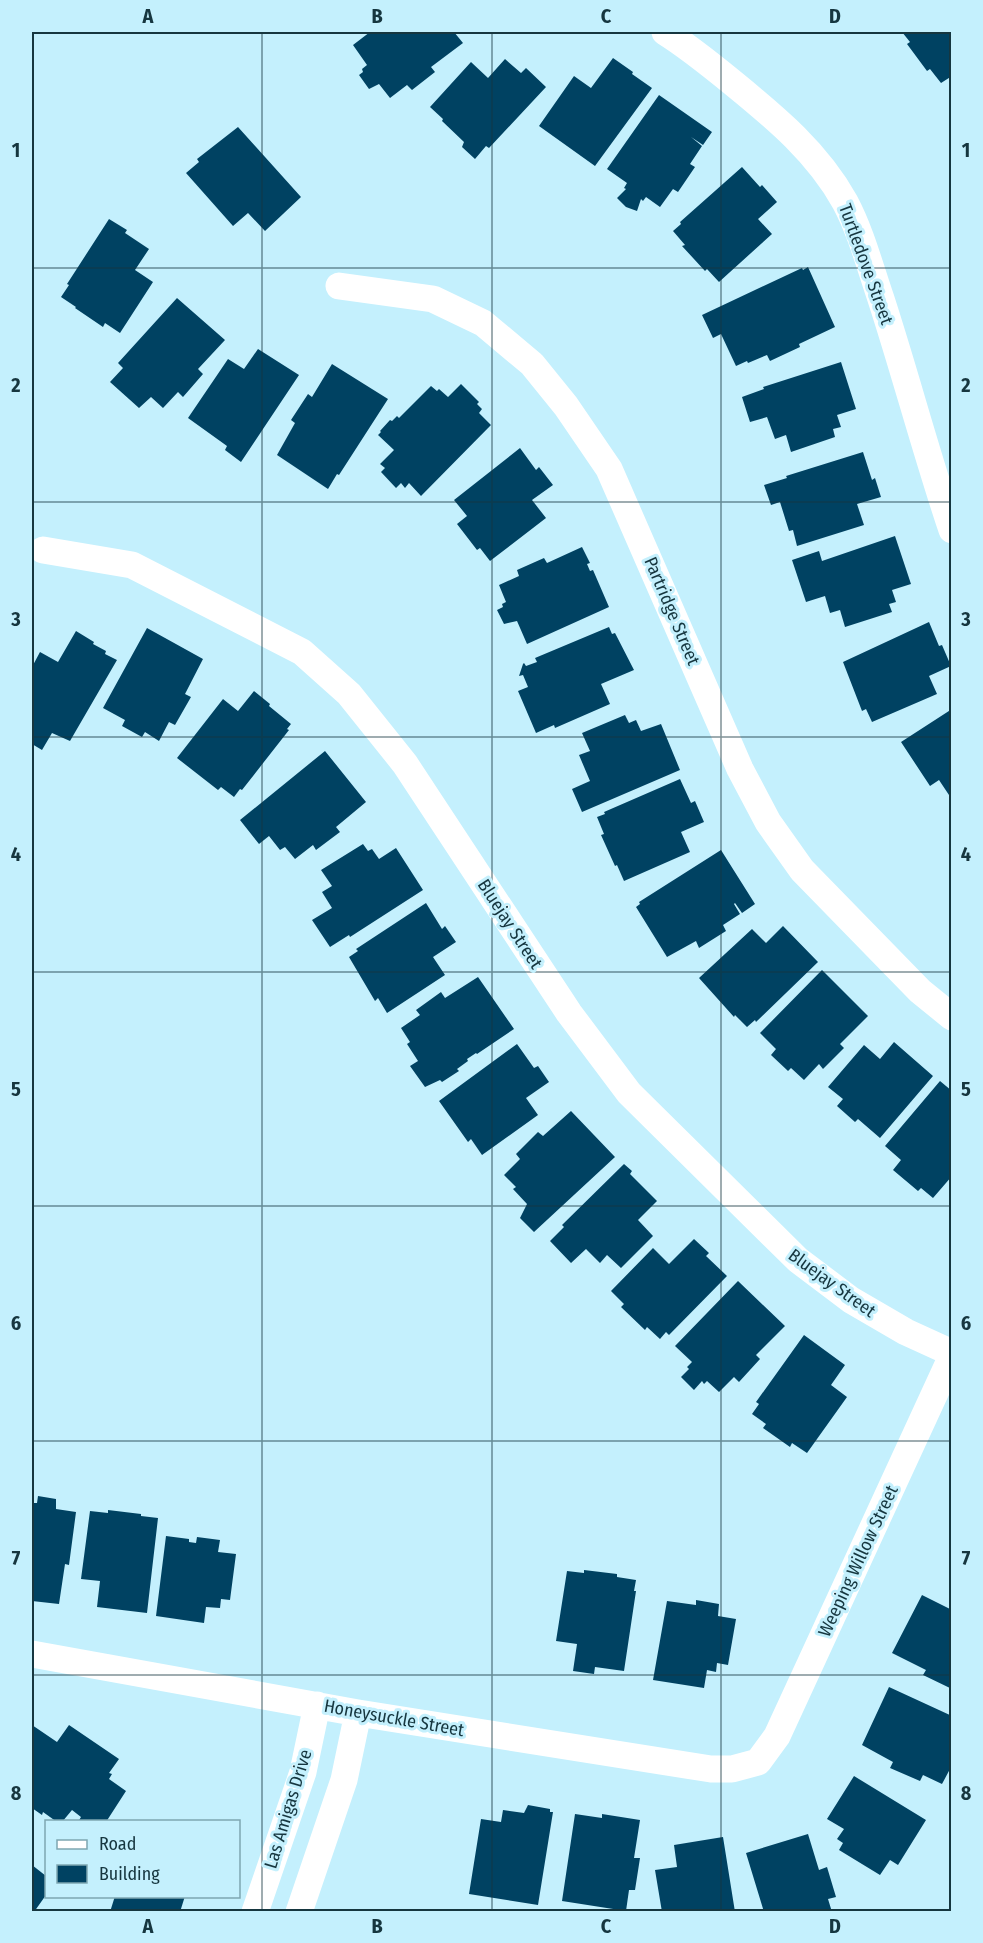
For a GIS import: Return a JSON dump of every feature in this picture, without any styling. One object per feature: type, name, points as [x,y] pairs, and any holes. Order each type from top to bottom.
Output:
[{"type":"street","name":"Turtledove Street","points":[[664,32],[684,44],[783,124],[821,167],[845,202],[864,247],[888,320],[951,530]]},
{"type":"street","name":"Partridge Street","points":[[339,286],[433,299],[483,323],[532,364],[566,406],[609,469],[740,769],[768,822],[802,870],[920,991],[951,1017]]},
{"type":"street","name":"Bluejay Street","points":[[43,550],[132,565],[302,652],[349,694],[405,764],[569,1013],[629,1093],[798,1260],[850,1300],[951,1355]]},
{"type":"street","name":"Weeping Willow Street","points":[[758,1761],[777,1736],[951,1355]]},
{"type":"street","name":"Honeysuckle Street","points":[[32,1654],[358,1713],[711,1769],[732,1769],[758,1761]]},
{"type":"street","name":"Las Amigas Drive","points":[[255,1911],[303,1772],[316,1705]]},
{"type":"street","points":[[299,1911],[344,1780],[358,1713]]},
{"type":"street","points":[[278,1846],[318,1856]]},
{"type":"building","points":[[370,32],[454,32],[463,43],[431,67],[435,72],[412,90],[407,85],[390,98],[379,84],[369,89],[359,75],[367,65],[353,45]]},
{"type":"building","points":[[902,32],[952,32],[952,76],[941,83],[930,69],[927,71],[907,44],[910,42]]},
{"type":"building","points":[[613,58],[652,88],[595,166],[539,126],[574,76],[591,88]]},
{"type":"building","points":[[505,59],[521,73],[526,68],[546,87],[489,148],[486,146],[475,159],[462,147],[464,142],[430,107],[471,62],[488,78]]},
{"type":"building","points":[[659,95],[712,132],[703,145],[691,137],[702,146],[690,164],[695,167],[678,192],[673,189],[660,207],[646,197],[643,201],[641,199],[637,211],[626,207],[617,198],[626,189],[624,188],[627,183],[607,169]]},
{"type":"building","points":[[238,127],[301,197],[265,231],[248,213],[233,226],[186,173],[199,162],[197,159]]},
{"type":"building","points":[[742,167],[777,202],[758,219],[772,234],[719,282],[707,269],[705,271],[682,246],[685,245],[673,231],[681,224],[680,222]]},
{"type":"building","points":[[109,219],[127,230],[125,233],[149,249],[135,270],[153,282],[120,333],[105,323],[103,327],[61,297]]},
{"type":"building","points":[[808,267],[835,327],[770,361],[767,355],[736,366],[721,334],[713,338],[702,315]]},
{"type":"building","points":[[177,298],[225,340],[198,369],[203,374],[183,397],[178,392],[163,408],[151,397],[139,408],[110,382],[123,368],[118,363]]},
{"type":"building","points":[[258,349],[299,375],[241,462],[225,450],[227,446],[188,418],[228,359],[244,369]]},
{"type":"building","points":[[841,362],[856,409],[837,415],[841,427],[833,429],[835,437],[791,452],[786,435],[775,439],[767,417],[750,422],[742,397],[764,389],[763,387]]},
{"type":"building","points":[[332,364],[388,399],[328,489],[277,455],[295,423],[291,420],[308,394],[312,397]]},
{"type":"building","points":[[461,384],[479,402],[477,404],[482,409],[479,413],[491,425],[421,496],[409,483],[405,488],[401,483],[396,488],[381,472],[385,468],[380,464],[394,450],[378,435],[380,431],[390,420],[392,421],[397,416],[399,418],[431,386],[437,391],[439,389],[448,397]]},
{"type":"building","points":[[520,448],[536,470],[539,467],[553,485],[532,500],[546,518],[490,561],[480,548],[477,550],[457,524],[467,516],[454,500]]},
{"type":"building","points":[[863,452],[872,480],[875,478],[881,497],[857,504],[864,525],[797,546],[793,530],[789,531],[780,502],[771,505],[764,485]]},
{"type":"building","points":[[895,536],[911,584],[892,590],[896,602],[889,604],[892,612],[845,627],[840,610],[830,613],[825,596],[806,602],[792,560],[819,551],[822,561]]},
{"type":"building","points":[[582,547],[590,563],[587,564],[590,571],[593,570],[609,607],[527,644],[517,621],[504,624],[497,610],[506,602],[499,585],[519,576],[517,570],[544,558],[547,563]]},
{"type":"building","points":[[929,622],[951,666],[929,676],[937,694],[872,722],[866,709],[862,711],[843,662]]},
{"type":"building","points":[[609,627],[612,634],[615,633],[634,670],[601,684],[610,704],[555,728],[554,725],[536,733],[518,691],[528,687],[523,675],[519,676],[523,664],[526,666],[537,662],[535,658]]},
{"type":"building","points":[[147,628],[203,659],[185,694],[191,697],[175,725],[169,722],[159,741],[145,732],[142,737],[122,726],[125,720],[103,708]]},
{"type":"building","points":[[76,631],[106,651],[105,654],[117,660],[70,741],[52,733],[42,750],[32,744],[32,667],[40,652],[58,662]]},
{"type":"building","points":[[254,691],[291,724],[287,729],[289,730],[234,797],[221,787],[218,790],[177,758],[223,699],[238,711]]},
{"type":"building","points":[[952,709],[952,794],[949,795],[939,780],[930,786],[901,742]]},
{"type":"building","points":[[625,715],[629,723],[636,720],[641,731],[661,724],[680,770],[582,812],[572,789],[590,781],[579,755],[590,751],[582,733]]},
{"type":"building","points":[[325,751],[366,802],[336,827],[340,832],[316,850],[313,845],[295,859],[285,847],[280,850],[269,836],[259,844],[240,820]]},
{"type":"building","points":[[680,779],[691,803],[695,801],[704,822],[681,832],[690,852],[624,881],[601,835],[604,834],[597,817]]},
{"type":"building","points":[[363,844],[368,851],[372,849],[379,859],[396,848],[423,890],[350,937],[349,935],[330,947],[312,920],[332,908],[322,892],[332,886],[321,870]]},
{"type":"building","points":[[721,850],[755,904],[742,913],[735,903],[740,914],[723,925],[726,931],[699,948],[696,941],[667,957],[636,907],[640,904],[639,902]]},
{"type":"building","points":[[426,903],[442,929],[445,926],[456,942],[433,957],[445,975],[387,1013],[378,998],[375,1001],[349,957],[358,951],[356,949]]},
{"type":"building","points":[[783,926],[818,962],[756,1022],[755,1020],[747,1027],[735,1015],[734,1017],[699,978],[752,929],[766,943]]},
{"type":"building","points":[[822,970],[868,1016],[840,1044],[844,1048],[823,1069],[819,1064],[804,1080],[791,1068],[788,1071],[771,1055],[776,1049],[760,1033]]},
{"type":"building","points":[[478,977],[514,1029],[467,1059],[468,1061],[457,1069],[459,1071],[442,1082],[440,1080],[425,1087],[410,1066],[418,1061],[407,1044],[410,1042],[401,1028],[420,1015],[416,1010],[441,992],[445,998]]},
{"type":"building","points":[[894,1042],[933,1076],[880,1138],[858,1119],[855,1122],[837,1106],[843,1099],[828,1087],[864,1045],[880,1059]]},
{"type":"building","points":[[517,1044],[534,1068],[538,1066],[549,1082],[526,1098],[538,1115],[482,1155],[471,1139],[468,1142],[439,1101]]},
{"type":"building","points":[[940,1081],[952,1091],[952,1176],[933,1198],[921,1188],[918,1191],[893,1170],[901,1160],[885,1146]]},
{"type":"building","points":[[571,1111],[615,1157],[534,1232],[520,1218],[527,1204],[513,1189],[516,1187],[504,1175],[520,1159],[516,1154],[538,1132],[543,1136]]},
{"type":"building","points":[[624,1164],[632,1171],[630,1174],[657,1201],[638,1220],[653,1236],[621,1268],[607,1255],[600,1263],[586,1249],[571,1263],[550,1241],[564,1227],[562,1225]]},
{"type":"building","points":[[694,1239],[709,1253],[706,1256],[727,1276],[669,1335],[666,1332],[660,1339],[647,1327],[645,1330],[621,1307],[624,1304],[611,1291],[653,1248],[669,1264]]},
{"type":"building","points":[[738,1281],[785,1326],[756,1355],[760,1359],[739,1382],[734,1377],[719,1392],[707,1381],[704,1384],[702,1381],[694,1390],[681,1377],[692,1362],[675,1346]]},
{"type":"building","points":[[804,1335],[845,1365],[831,1385],[847,1397],[807,1453],[792,1443],[790,1447],[763,1428],[766,1424],[752,1414],[759,1404],[756,1402]]},
{"type":"building","points":[[38,1496],[56,1499],[56,1509],[76,1512],[69,1565],[65,1564],[59,1604],[32,1601],[32,1509],[34,1503],[37,1503]]},
{"type":"building","points":[[108,1510],[158,1518],[147,1613],[97,1607],[100,1581],[81,1579],[90,1511],[108,1513]]},
{"type":"building","points":[[166,1536],[189,1539],[189,1542],[196,1543],[197,1537],[220,1540],[218,1552],[236,1554],[230,1600],[221,1599],[220,1608],[206,1607],[204,1623],[156,1616]]},
{"type":"building","points":[[584,1570],[617,1574],[617,1577],[636,1580],[624,1671],[595,1667],[594,1674],[573,1671],[577,1644],[556,1641],[567,1571],[584,1573]]},
{"type":"building","points":[[922,1595],[952,1610],[952,1689],[923,1675],[926,1670],[892,1653]]},
{"type":"building","points":[[696,1600],[719,1604],[718,1616],[736,1619],[728,1665],[717,1663],[716,1672],[707,1670],[704,1688],[653,1680],[667,1601],[696,1605]]},
{"type":"building","points":[[889,1687],[952,1716],[952,1770],[950,1769],[942,1784],[923,1775],[920,1781],[890,1768],[893,1762],[862,1745]]},
{"type":"building","points":[[32,1725],[57,1742],[69,1725],[119,1759],[109,1773],[112,1774],[109,1779],[126,1791],[107,1820],[79,1820],[81,1817],[72,1810],[64,1820],[54,1820],[32,1808]]},
{"type":"building","points":[[854,1776],[926,1820],[898,1865],[890,1860],[880,1875],[839,1850],[843,1843],[837,1839],[844,1829],[827,1819]]},
{"type":"building","points":[[528,1805],[550,1809],[550,1812],[553,1812],[538,1905],[469,1894],[481,1819],[501,1822],[503,1810],[524,1813]]},
{"type":"building","points":[[575,1814],[602,1818],[602,1814],[640,1820],[634,1858],[640,1858],[635,1890],[629,1890],[626,1911],[562,1901]]},
{"type":"building","points":[[808,1834],[819,1870],[827,1867],[836,1897],[828,1899],[832,1912],[764,1912],[746,1853]]},
{"type":"building","points":[[723,1837],[735,1912],[662,1912],[655,1870],[677,1867],[674,1845]]},
{"type":"building","points":[[32,1865],[45,1875],[45,1896],[32,1912]]},
{"type":"building","points":[[114,1898],[184,1898],[180,1912],[110,1912]]}]
